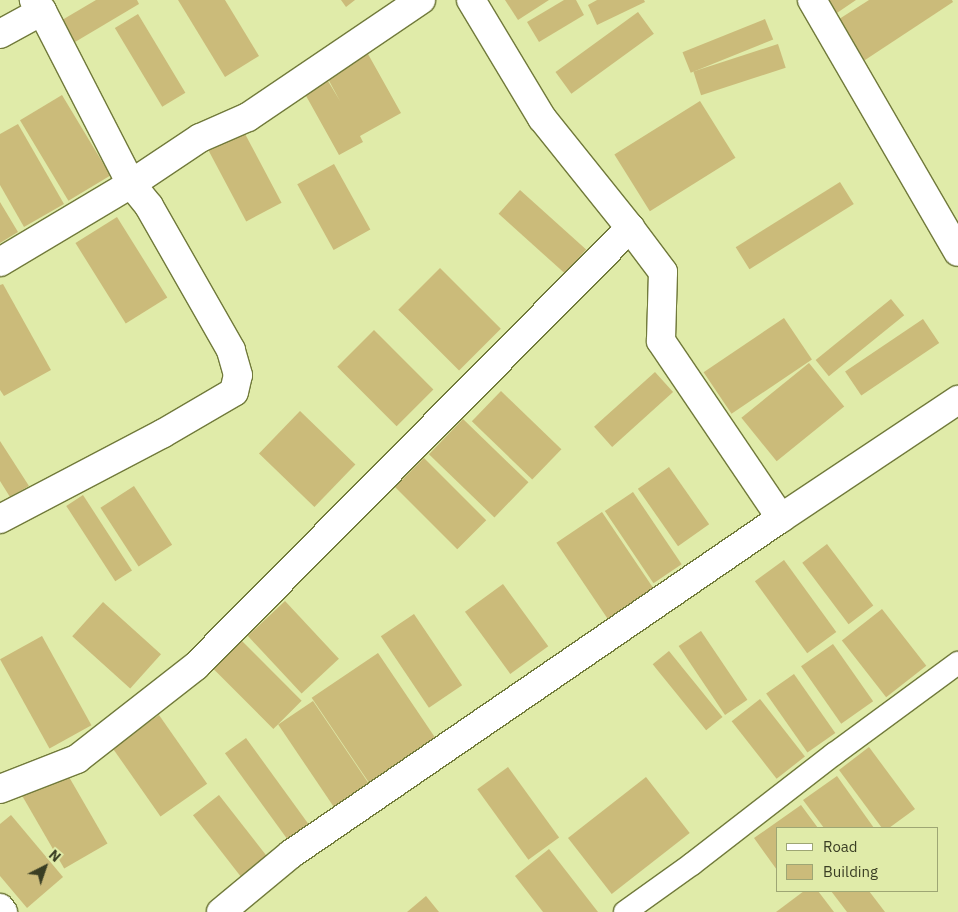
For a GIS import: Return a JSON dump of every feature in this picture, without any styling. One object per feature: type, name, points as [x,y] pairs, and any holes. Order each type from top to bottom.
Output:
[{"type":"street","points":[[0,262],[131,184],[200,138],[248,118],[421,0]]},
{"type":"street","points":[[471,0],[542,118],[663,272],[661,340],[781,518]]},
{"type":"street","points":[[812,0],[958,252]]},
{"type":"street","points":[[0,34],[38,6],[131,184],[149,206],[231,350],[238,375],[234,392],[162,434],[0,519]]},
{"type":"street","points":[[0,790],[76,758],[196,666],[630,228]]},
{"type":"street","points":[[221,912],[291,854],[781,518],[958,400]]},
{"type":"street","points":[[0,908],[3,912]]},
{"type":"lane","points":[[625,912],[692,864],[834,754],[958,662]]},
{"type":"building","points":[[96,0],[137,0],[139,4],[70,45],[57,23]]},
{"type":"building","points":[[178,0],[225,0],[259,56],[225,77]]},
{"type":"building","points":[[341,0],[355,0],[346,7]]},
{"type":"building","points":[[505,0],[549,0],[518,20]]},
{"type":"building","points":[[564,0],[576,0],[584,15],[539,42],[527,22]]},
{"type":"building","points":[[597,0],[644,0],[645,2],[597,25],[588,5]]},
{"type":"building","points":[[819,0],[856,0],[831,17]]},
{"type":"building","points":[[869,0],[952,0],[953,2],[862,62],[836,21]]},
{"type":"building","points":[[638,12],[654,34],[571,94],[555,72]]},
{"type":"building","points":[[138,14],[185,93],[162,107],[115,28]]},
{"type":"building","points":[[765,19],[773,39],[691,73],[682,52]]},
{"type":"building","points":[[778,44],[786,68],[701,95],[693,72]]},
{"type":"building","points":[[368,54],[401,113],[360,136],[363,142],[339,155],[305,94],[328,81],[340,101],[327,77]]},
{"type":"building","points":[[62,95],[110,176],[68,201],[20,120]]},
{"type":"building","points":[[700,101],[736,158],[650,211],[614,155]]},
{"type":"building","points":[[18,124],[64,204],[24,227],[0,185],[0,134]]},
{"type":"building","points":[[244,132],[282,203],[246,221],[209,151]]},
{"type":"building","points":[[334,164],[370,230],[334,250],[297,184]]},
{"type":"building","points":[[840,182],[854,204],[749,269],[736,247]]},
{"type":"building","points":[[520,190],[586,250],[565,273],[499,214]]},
{"type":"building","points":[[0,202],[18,232],[0,243]]},
{"type":"building","points":[[117,217],[167,298],[126,324],[75,243]]},
{"type":"building","points":[[440,268],[501,329],[459,371],[398,310]]},
{"type":"building","points":[[3,284],[51,370],[4,396],[0,390],[0,285]]},
{"type":"building","points":[[891,299],[904,315],[829,376],[816,360]]},
{"type":"building","points":[[784,318],[812,359],[732,414],[704,372]]},
{"type":"building","points":[[923,319],[939,343],[861,396],[845,372]]},
{"type":"building","points":[[374,330],[433,389],[397,426],[337,367]]},
{"type":"building","points":[[809,363],[844,407],[777,461],[741,418]]},
{"type":"building","points":[[655,372],[673,392],[612,447],[594,427]]},
{"type":"building","points":[[501,391],[561,449],[532,480],[472,421]]},
{"type":"building","points":[[300,411],[355,464],[314,507],[259,453]]},
{"type":"building","points":[[463,419],[528,482],[494,517],[429,454]]},
{"type":"building","points":[[0,441],[29,486],[10,497],[0,481]]},
{"type":"building","points":[[424,458],[486,520],[457,549],[395,487]]},
{"type":"building","points":[[669,467],[709,524],[678,546],[638,489]]},
{"type":"building","points":[[134,486],[172,545],[139,566],[100,508]]},
{"type":"building","points":[[633,492],[682,564],[653,583],[605,511]]},
{"type":"building","points":[[83,495],[132,570],[115,581],[66,506]]},
{"type":"building","points":[[602,512],[655,590],[609,621],[556,543]]},
{"type":"building","points":[[827,544],[873,605],[849,624],[802,563]]},
{"type":"building","points":[[784,560],[836,632],[807,653],[755,581]]},
{"type":"building","points":[[503,584],[548,646],[510,674],[465,612]]},
{"type":"building","points":[[285,601],[339,659],[302,694],[248,636]]},
{"type":"building","points":[[103,602],[161,654],[130,688],[72,636]]},
{"type":"building","points":[[882,609],[926,666],[886,697],[842,640]]},
{"type":"building","points":[[414,614],[462,685],[429,708],[381,636]]},
{"type":"building","points":[[701,631],[747,700],[725,715],[679,646]]},
{"type":"building","points":[[42,636],[91,725],[49,748],[0,659]]},
{"type":"building","points":[[238,637],[302,701],[273,729],[210,665]]},
{"type":"building","points":[[833,644],[873,701],[841,724],[801,666]]},
{"type":"building","points":[[669,651],[722,717],[706,730],[653,664]]},
{"type":"building","points":[[378,653],[435,738],[369,782],[312,698]]},
{"type":"building","points":[[794,674],[835,733],[807,752],[766,694]]},
{"type":"building","points":[[760,699],[805,757],[777,779],[732,721]]},
{"type":"building","points":[[313,701],[368,783],[334,807],[278,724]]},
{"type":"building","points":[[159,715],[207,784],[160,817],[112,748]]},
{"type":"building","points":[[246,738],[312,829],[291,845],[225,753]]},
{"type":"building","points":[[869,747],[915,809],[890,827],[881,827],[839,770]]},
{"type":"building","points":[[508,767],[559,837],[528,860],[477,789]]},
{"type":"building","points":[[65,770],[108,844],[64,869],[22,795]]},
{"type":"building","points":[[837,776],[873,827],[823,827],[803,800]]},
{"type":"building","points":[[646,777],[690,833],[612,894],[568,838]]},
{"type":"building","points":[[219,795],[269,860],[243,880],[193,815]]},
{"type":"building","points":[[801,805],[817,827],[776,827],[776,869],[754,838]]},
{"type":"building","points":[[11,815],[63,877],[27,908],[0,876],[0,824]]},
{"type":"building","points":[[549,849],[598,912],[543,912],[515,876]]},
{"type":"building","points":[[803,892],[819,892],[834,912],[776,912]]},
{"type":"building","points":[[832,892],[870,892],[885,912],[847,912]]},
{"type":"building","points":[[426,896],[439,912],[407,912]]}]
